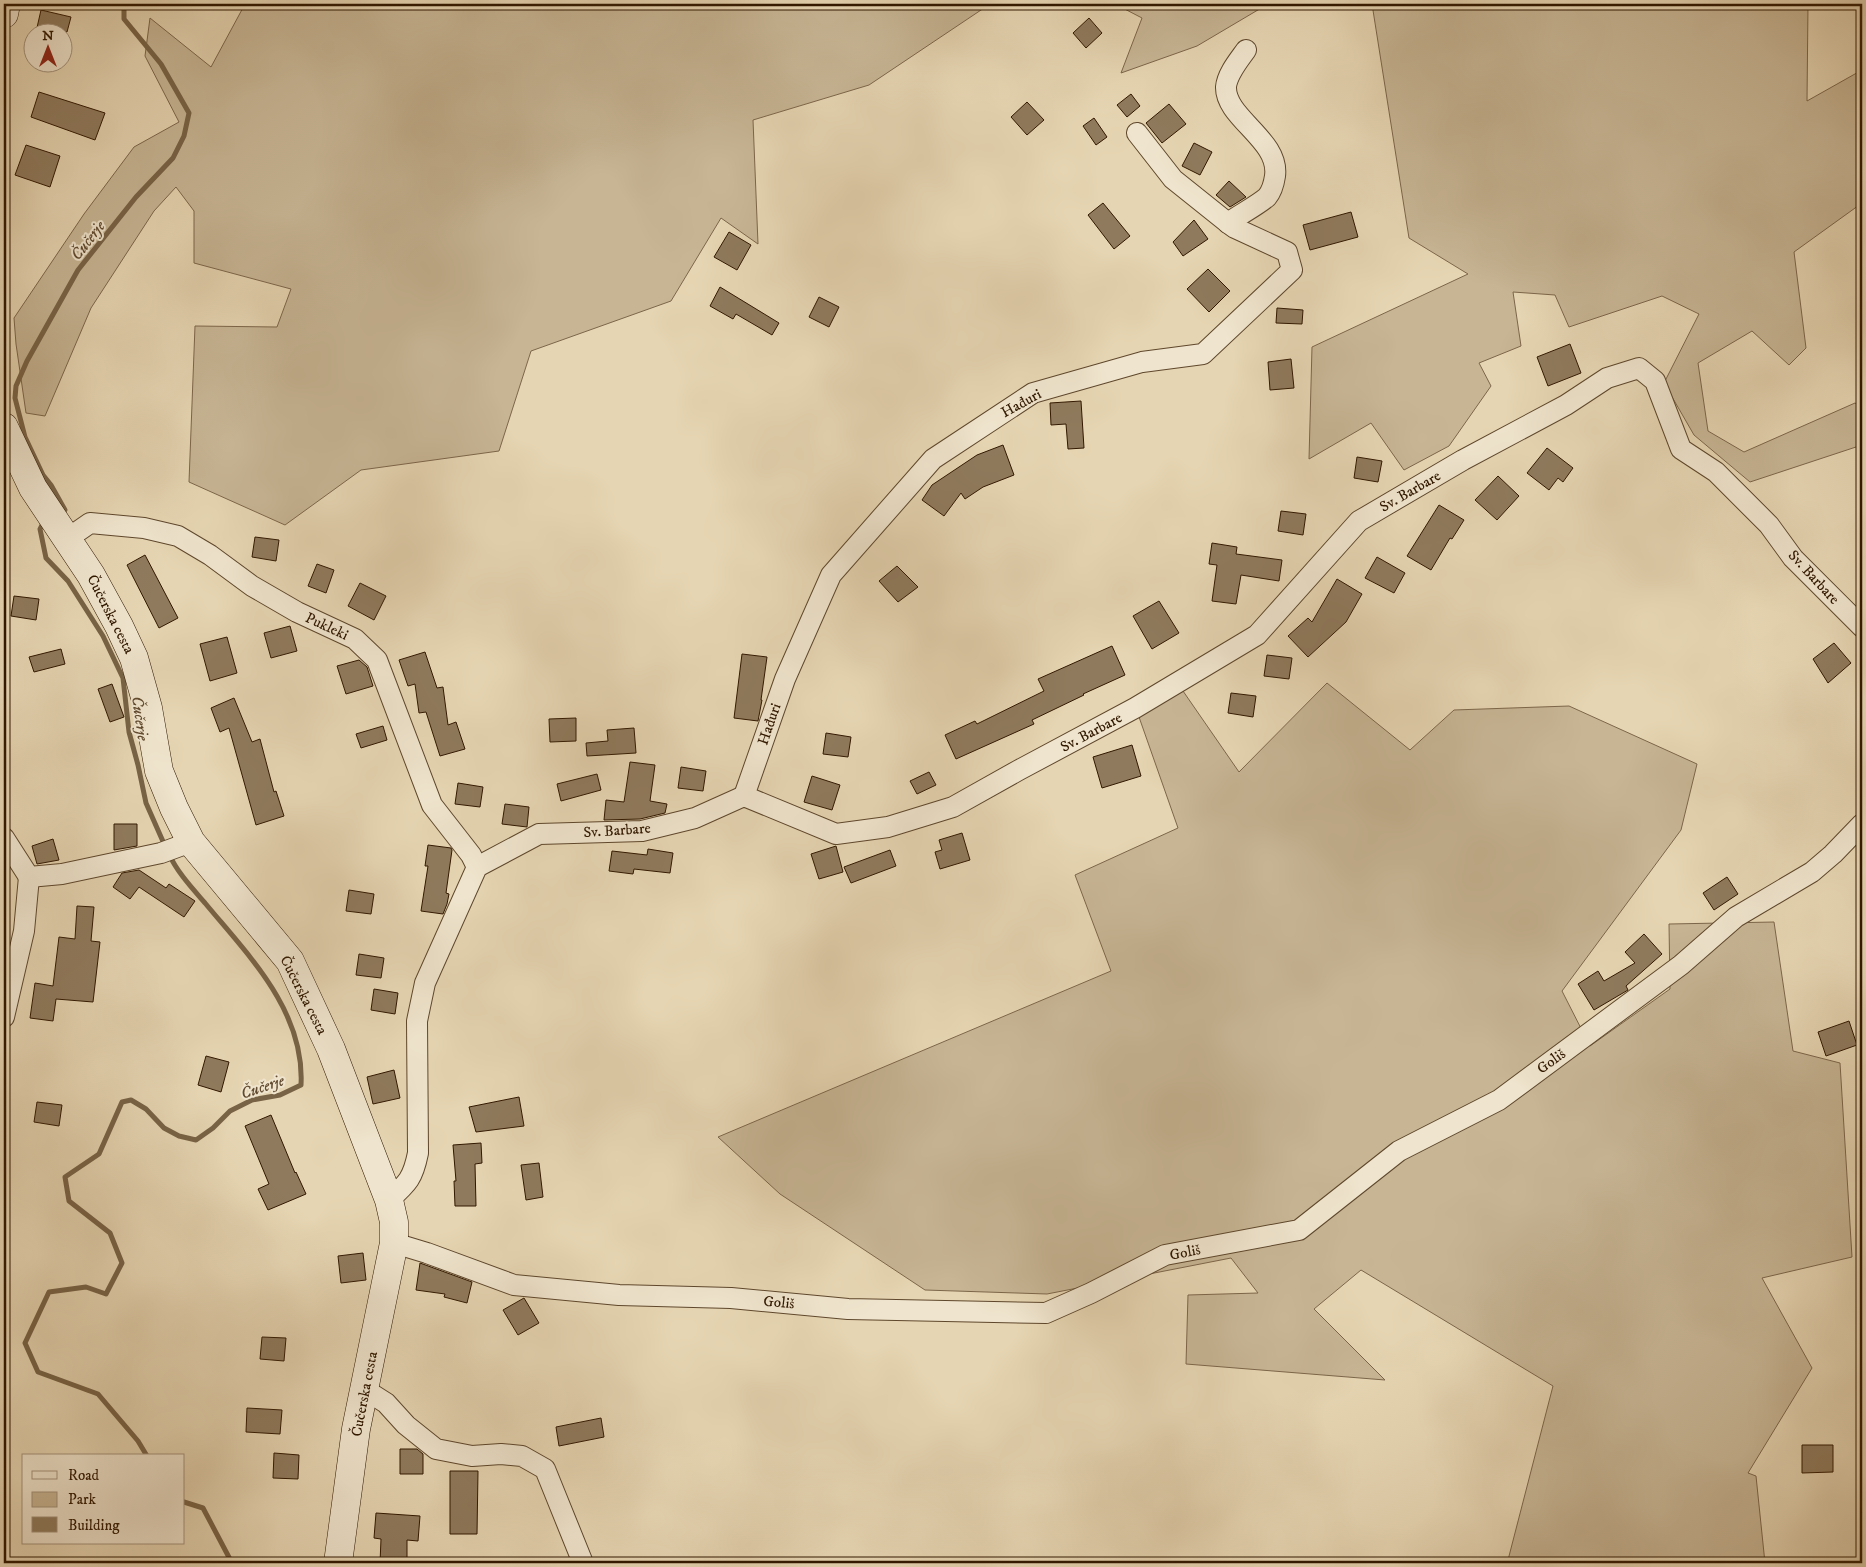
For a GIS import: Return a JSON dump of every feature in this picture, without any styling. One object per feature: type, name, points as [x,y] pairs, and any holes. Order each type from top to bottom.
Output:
[{"type":"street","points":[[4,14],[6,4]]},
{"type":"street","points":[[1228,223],[1267,197],[1274,184],[1276,170],[1272,156],[1261,138],[1230,103],[1226,87],[1231,72],[1246,50]]},
{"type":"street","name":"Hađuri","points":[[744,796],[785,680],[831,575],[933,459],[1033,393],[1142,362],[1203,354],[1292,270],[1287,252],[1235,228],[1173,179],[1137,133]]},
{"type":"street","name":"Sv. Barbare","points":[[477,867],[540,834],[642,831],[695,818],[744,796],[836,834],[888,827],[953,808],[1019,770],[1135,708],[1257,635],[1360,521],[1463,460],[1566,405],[1607,378],[1639,368],[1655,381],[1681,449],[1716,472],[1769,525],[1794,558],[1862,627]]},
{"type":"street","name":"Čučerska cesta","points":[[4,427],[33,488],[92,574],[134,658],[148,708],[159,771],[174,808],[177,847],[290,961],[331,1048],[389,1200],[394,1222],[394,1243],[356,1429],[338,1563]]},
{"type":"street","name":"Pukleki","points":[[67,539],[90,523],[144,528],[178,536],[210,554],[252,586],[289,608],[355,640],[377,660],[432,805],[471,855],[477,867]]},
{"type":"street","name":"Goliš","points":[[394,1243],[514,1285],[619,1295],[732,1298],[848,1309],[1046,1313],[1091,1293],[1165,1255],[1299,1230],[1399,1151],[1499,1100],[1681,965],[1736,917],[1812,872],[1834,854],[1862,824]]},
{"type":"street","points":[[4,838],[29,878],[24,931],[4,1017]]},
{"type":"street","points":[[29,878],[62,874],[177,847]]},
{"type":"street","points":[[389,1200],[408,1183],[415,1170],[418,1153],[416,1021],[425,983],[477,867]]},
{"type":"street","points":[[364,1389],[386,1403],[406,1425],[436,1449],[472,1456],[501,1454],[522,1456],[545,1470],[583,1563]]},
{"type":"green space","points":[[245,4],[990,4],[869,85],[753,120],[758,244],[721,218],[671,301],[531,351],[499,451],[361,470],[285,525],[189,482],[195,326],[277,327],[291,289],[194,263],[194,211],[176,187],[154,211],[91,308],[45,416],[26,413],[14,318],[84,214],[134,147],[179,122],[145,56],[150,18],[211,67]]},
{"type":"green space","points":[[1115,4],[1268,4],[1197,46],[1121,73],[1142,18]]},
{"type":"green space","points":[[1372,4],[1808,4],[1807,101],[1862,70],[1860,135],[1862,137],[1862,203],[1794,252],[1806,348],[1789,365],[1752,331],[1698,363],[1708,431],[1744,452],[1855,403],[1862,407],[1862,445],[1750,482],[1694,435],[1664,383],[1699,314],[1662,296],[1569,327],[1555,295],[1513,292],[1521,346],[1479,363],[1491,386],[1449,446],[1404,470],[1371,423],[1309,459],[1312,347],[1468,274],[1409,238]]},
{"type":"green space","points":[[1327,683],[1410,750],[1454,710],[1569,706],[1697,764],[1681,830],[1562,991],[1590,1046],[1670,989],[1669,924],[1774,922],[1793,1051],[1840,1063],[1852,1257],[1762,1278],[1812,1368],[1748,1473],[1756,1476],[1765,1563],[1516,1563],[1508,1560],[1553,1386],[1361,1270],[1314,1309],[1385,1380],[1186,1364],[1188,1295],[1258,1293],[1231,1258],[1047,1294],[925,1290],[780,1194],[718,1137],[1111,971],[1075,875],[1178,828],[1139,717],[1183,691],[1239,772]]},
{"type":"building","points":[[41,10],[71,17],[70,22],[38,22]]},
{"type":"building","points":[[1089,18],[1102,33],[1086,48],[1073,33]]},
{"type":"building","points":[[39,92],[105,113],[95,140],[31,117]]},
{"type":"building","points":[[1131,94],[1140,106],[1127,117],[1117,105]]},
{"type":"building","points":[[1027,102],[1044,120],[1027,135],[1011,117]]},
{"type":"building","points":[[1169,104],[1186,124],[1162,143],[1146,123]]},
{"type":"building","points":[[1094,118],[1107,137],[1096,145],[1083,126]]},
{"type":"building","points":[[1194,143],[1212,152],[1200,175],[1182,166]]},
{"type":"building","points":[[26,145],[60,156],[50,187],[15,175]]},
{"type":"building","points":[[1229,181],[1246,197],[1230,207],[1216,195]]},
{"type":"building","points":[[1103,203],[1130,236],[1114,249],[1088,215]]},
{"type":"building","points":[[1351,212],[1358,237],[1310,250],[1303,225]]},
{"type":"building","points":[[1194,220],[1208,239],[1183,256],[1173,242]]},
{"type":"building","points":[[729,232],[751,245],[737,270],[714,257]]},
{"type":"building","points":[[1208,269],[1230,291],[1209,312],[1187,289]]},
{"type":"building","points":[[720,287],[779,323],[772,335],[736,314],[733,319],[710,306]]},
{"type":"building","points":[[819,297],[839,307],[829,327],[809,317]]},
{"type":"building","points":[[1277,308],[1303,310],[1302,324],[1276,323]]},
{"type":"building","points":[[1570,344],[1581,373],[1548,386],[1537,357]]},
{"type":"building","points":[[1291,359],[1294,388],[1270,390],[1268,362]]},
{"type":"building","points":[[1081,401],[1084,448],[1068,449],[1066,424],[1051,425],[1050,403]]},
{"type":"building","points":[[1003,445],[1014,475],[983,487],[965,499],[961,493],[944,516],[922,500],[932,485],[977,455]]},
{"type":"building","points":[[1547,448],[1573,468],[1563,482],[1558,478],[1549,490],[1527,473]]},
{"type":"building","points":[[1357,457],[1382,461],[1378,482],[1354,478]]},
{"type":"building","points":[[1498,476],[1519,496],[1497,520],[1475,500]]},
{"type":"building","points":[[1439,505],[1464,520],[1452,539],[1450,538],[1431,570],[1407,556]]},
{"type":"building","points":[[1281,511],[1306,514],[1303,535],[1278,531]]},
{"type":"building","points":[[255,537],[279,540],[276,561],[252,557]]},
{"type":"building","points":[[1212,543],[1237,547],[1236,554],[1282,560],[1279,581],[1241,575],[1236,604],[1212,601],[1217,565],[1209,564]]},
{"type":"building","points":[[145,555],[178,618],[159,628],[127,565]]},
{"type":"building","points":[[1377,557],[1405,573],[1394,593],[1365,578]]},
{"type":"building","points":[[317,564],[334,570],[326,593],[308,586]]},
{"type":"building","points":[[897,566],[918,587],[898,602],[879,581]]},
{"type":"building","points":[[1337,579],[1362,594],[1346,622],[1308,657],[1288,636],[1308,618],[1312,622]]},
{"type":"building","points":[[360,583],[386,596],[374,620],[348,606]]},
{"type":"building","points":[[14,596],[39,599],[36,620],[11,616]]},
{"type":"building","points":[[1159,601],[1179,633],[1152,649],[1133,616]]},
{"type":"building","points":[[290,626],[297,651],[271,658],[264,633]]},
{"type":"building","points":[[227,637],[237,673],[210,681],[200,644]]},
{"type":"building","points":[[1834,643],[1851,663],[1828,683],[1813,659]]},
{"type":"building","points":[[1112,646],[1125,675],[1032,720],[1034,724],[956,759],[945,735],[975,721],[977,724],[1044,691],[1038,679]]},
{"type":"building","points":[[61,649],[65,664],[34,672],[29,657]]},
{"type":"building","points":[[425,652],[437,688],[443,687],[448,725],[456,722],[465,749],[440,756],[426,712],[419,713],[415,684],[408,686],[399,660]]},
{"type":"building","points":[[742,654],[767,657],[758,721],[734,718]]},
{"type":"building","points":[[1267,655],[1292,658],[1289,679],[1264,676]]},
{"type":"building","points":[[359,660],[367,667],[373,686],[346,694],[337,666]]},
{"type":"building","points":[[112,684],[124,717],[110,722],[98,689]]},
{"type":"building","points":[[1231,693],[1256,696],[1253,717],[1228,713]]},
{"type":"building","points":[[234,698],[252,742],[260,739],[274,792],[276,791],[284,816],[256,825],[229,728],[220,732],[211,708]]},
{"type":"building","points":[[576,718],[576,741],[550,742],[549,719]]},
{"type":"building","points":[[383,726],[387,740],[361,748],[356,734]]},
{"type":"building","points":[[634,728],[636,753],[587,756],[586,743],[608,741],[607,730]]},
{"type":"building","points":[[826,733],[851,737],[848,757],[823,754]]},
{"type":"building","points":[[1132,745],[1141,776],[1102,788],[1093,757]]},
{"type":"building","points":[[630,762],[655,765],[650,801],[667,804],[665,813],[640,819],[604,820],[606,800],[624,802]]},
{"type":"building","points":[[681,767],[706,771],[703,791],[678,788]]},
{"type":"building","points":[[929,772],[936,785],[917,794],[910,781]]},
{"type":"building","points":[[597,774],[601,790],[561,801],[557,784]]},
{"type":"building","points":[[812,776],[840,785],[832,810],[804,802]]},
{"type":"building","points":[[458,783],[483,787],[480,807],[455,804]]},
{"type":"building","points":[[505,804],[529,807],[527,827],[502,824]]},
{"type":"building","points":[[114,824],[137,824],[137,846],[114,850]]},
{"type":"building","points":[[962,833],[970,860],[940,869],[935,852],[942,850],[939,840]]},
{"type":"building","points":[[53,839],[59,860],[37,864],[32,846]]},
{"type":"building","points":[[428,845],[451,848],[452,850],[446,893],[449,894],[443,914],[421,911],[428,866],[425,866]]},
{"type":"building","points":[[836,846],[843,872],[819,879],[811,854]]},
{"type":"building","points":[[648,849],[673,853],[670,873],[634,869],[633,874],[609,871],[612,851],[647,855]]},
{"type":"building","points":[[890,850],[896,866],[851,883],[844,867]]},
{"type":"building","points":[[139,870],[166,888],[169,884],[195,901],[184,917],[139,887],[130,899],[113,887],[122,873]]},
{"type":"building","points":[[1727,877],[1738,894],[1714,910],[1703,893]]},
{"type":"building","points":[[349,890],[374,894],[371,914],[346,911]]},
{"type":"building","points":[[77,906],[94,907],[91,941],[100,942],[93,1002],[56,999],[53,1021],[30,1018],[35,983],[53,986],[59,937],[75,939]]},
{"type":"building","points":[[1644,934],[1662,954],[1626,986],[1628,990],[1594,1010],[1578,984],[1598,971],[1604,981],[1635,963],[1625,952]]},
{"type":"building","points":[[359,954],[384,958],[381,978],[356,975]]},
{"type":"building","points":[[374,989],[398,993],[395,1014],[371,1010]]},
{"type":"building","points":[[1849,1021],[1857,1045],[1826,1056],[1818,1032]]},
{"type":"building","points":[[206,1056],[229,1062],[221,1092],[198,1085]]},
{"type":"building","points":[[394,1070],[400,1098],[373,1104],[367,1077]]},
{"type":"building","points":[[519,1097],[524,1126],[476,1132],[469,1107]]},
{"type":"building","points":[[37,1102],[62,1105],[59,1126],[34,1122]]},
{"type":"building","points":[[271,1115],[295,1173],[306,1194],[268,1210],[258,1189],[269,1184],[245,1126]]},
{"type":"building","points":[[481,1143],[482,1163],[475,1164],[476,1206],[455,1206],[454,1181],[456,1181],[453,1145]]},
{"type":"building","points":[[539,1163],[543,1197],[526,1200],[521,1165]]},
{"type":"building","points":[[363,1253],[366,1280],[341,1283],[338,1256]]},
{"type":"building","points":[[420,1263],[472,1282],[467,1303],[444,1297],[445,1294],[416,1290]]},
{"type":"building","points":[[524,1298],[539,1323],[518,1335],[503,1310]]},
{"type":"building","points":[[262,1337],[286,1338],[284,1361],[260,1359]]},
{"type":"building","points":[[247,1408],[282,1410],[280,1434],[246,1432]]},
{"type":"building","points":[[601,1418],[604,1437],[559,1446],[556,1427]]},
{"type":"building","points":[[1802,1445],[1833,1445],[1833,1472],[1802,1473]]},
{"type":"building","points":[[400,1449],[417,1449],[423,1454],[423,1474],[400,1474]]},
{"type":"building","points":[[274,1453],[299,1455],[298,1479],[273,1478]]},
{"type":"building","points":[[450,1471],[478,1471],[477,1534],[450,1534]]},
{"type":"building","points":[[376,1513],[420,1516],[418,1541],[407,1540],[407,1563],[380,1563],[381,1539],[374,1538]]},
{"type":"waterway","name":"Čučerje","points":[[64,511],[51,485],[43,475],[25,437],[15,398],[16,386],[27,361],[78,270],[136,197],[173,158],[184,136],[189,113],[161,64],[124,19],[124,4]]},
{"type":"waterway","name":"Čučerje","points":[[43,523],[40,529],[46,558],[68,581],[103,636],[123,678],[129,732],[146,803],[165,846]]},
{"type":"waterway","name":"Čučerje","points":[[146,1454],[138,1441],[98,1394],[38,1372],[25,1343],[49,1292],[86,1287],[106,1294],[122,1263],[110,1233],[69,1201],[65,1177],[99,1154],[122,1102],[131,1100],[146,1109],[164,1128],[179,1136],[196,1140],[213,1128],[230,1111],[252,1100],[280,1095],[301,1085],[300,1058],[294,1033],[284,1009],[271,986],[239,943],[185,880],[169,854]]},
{"type":"waterway","name":"Čučerje","points":[[185,1502],[203,1508],[232,1563]]}]
